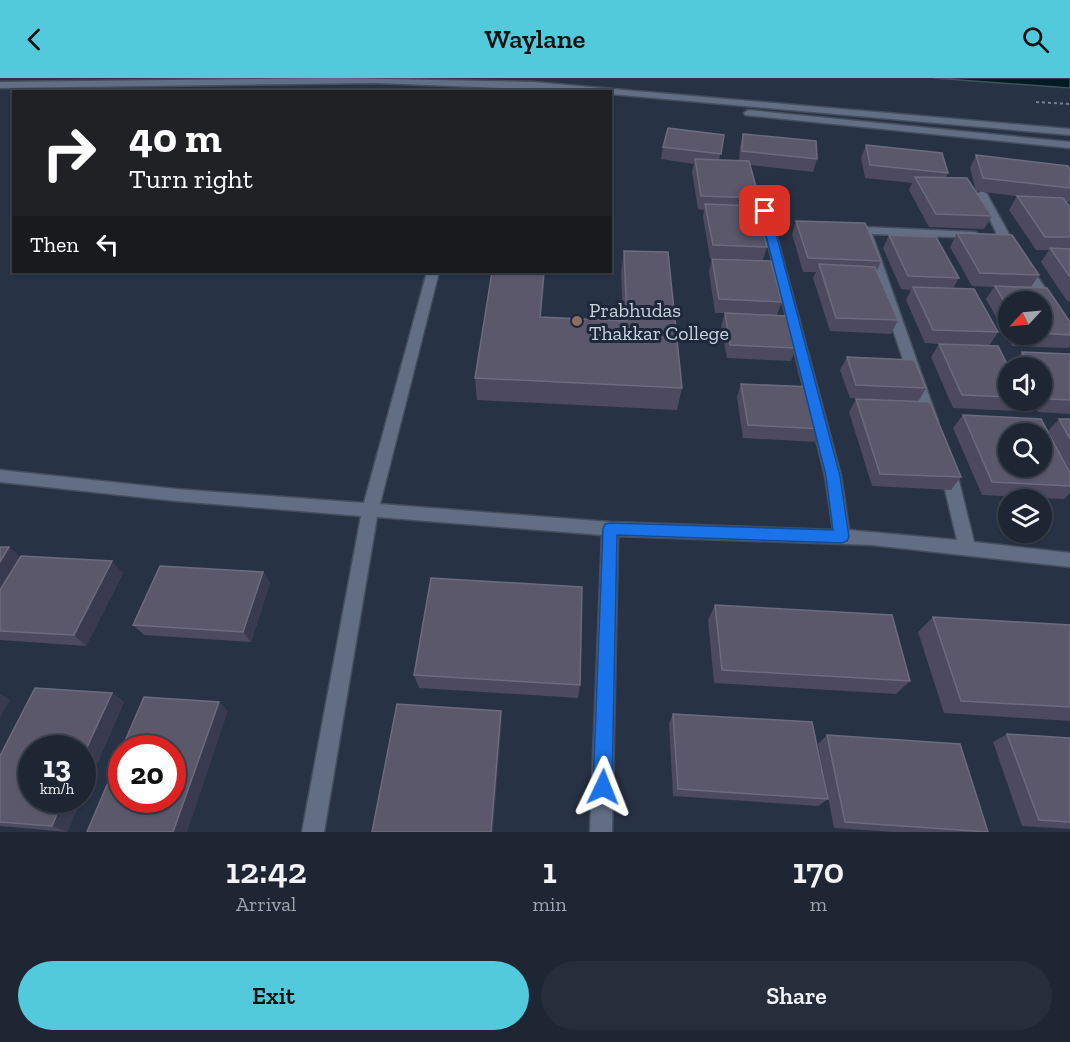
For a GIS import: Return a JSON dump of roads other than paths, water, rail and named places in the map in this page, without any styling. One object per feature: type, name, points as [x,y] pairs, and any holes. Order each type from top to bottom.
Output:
[{"type":"street","points":[[0,85],[454,81],[590,90]]},
{"type":"street","points":[[612,92],[1070,132]]},
{"type":"street","points":[[612,101],[1070,145]]},
{"type":"street","points":[[982,194],[1004,236],[1070,335]]},
{"type":"street","points":[[765,211],[833,476],[842,537]]},
{"type":"street","points":[[934,430],[865,230],[1004,236]]},
{"type":"street","points":[[313,832],[370,511],[433,273]]},
{"type":"street","points":[[942,453],[950,475],[966,548]]},
{"type":"street","points":[[0,476],[176,495],[370,511],[610,529],[842,537],[1070,560]]},
{"type":"street","points":[[601,832],[610,529]]},
{"type":"water","points":[[933,78],[1070,78],[1070,88]]},
{"type":"place","name":"Prabhudas Thakkar College","points":[[577,321]]}]
